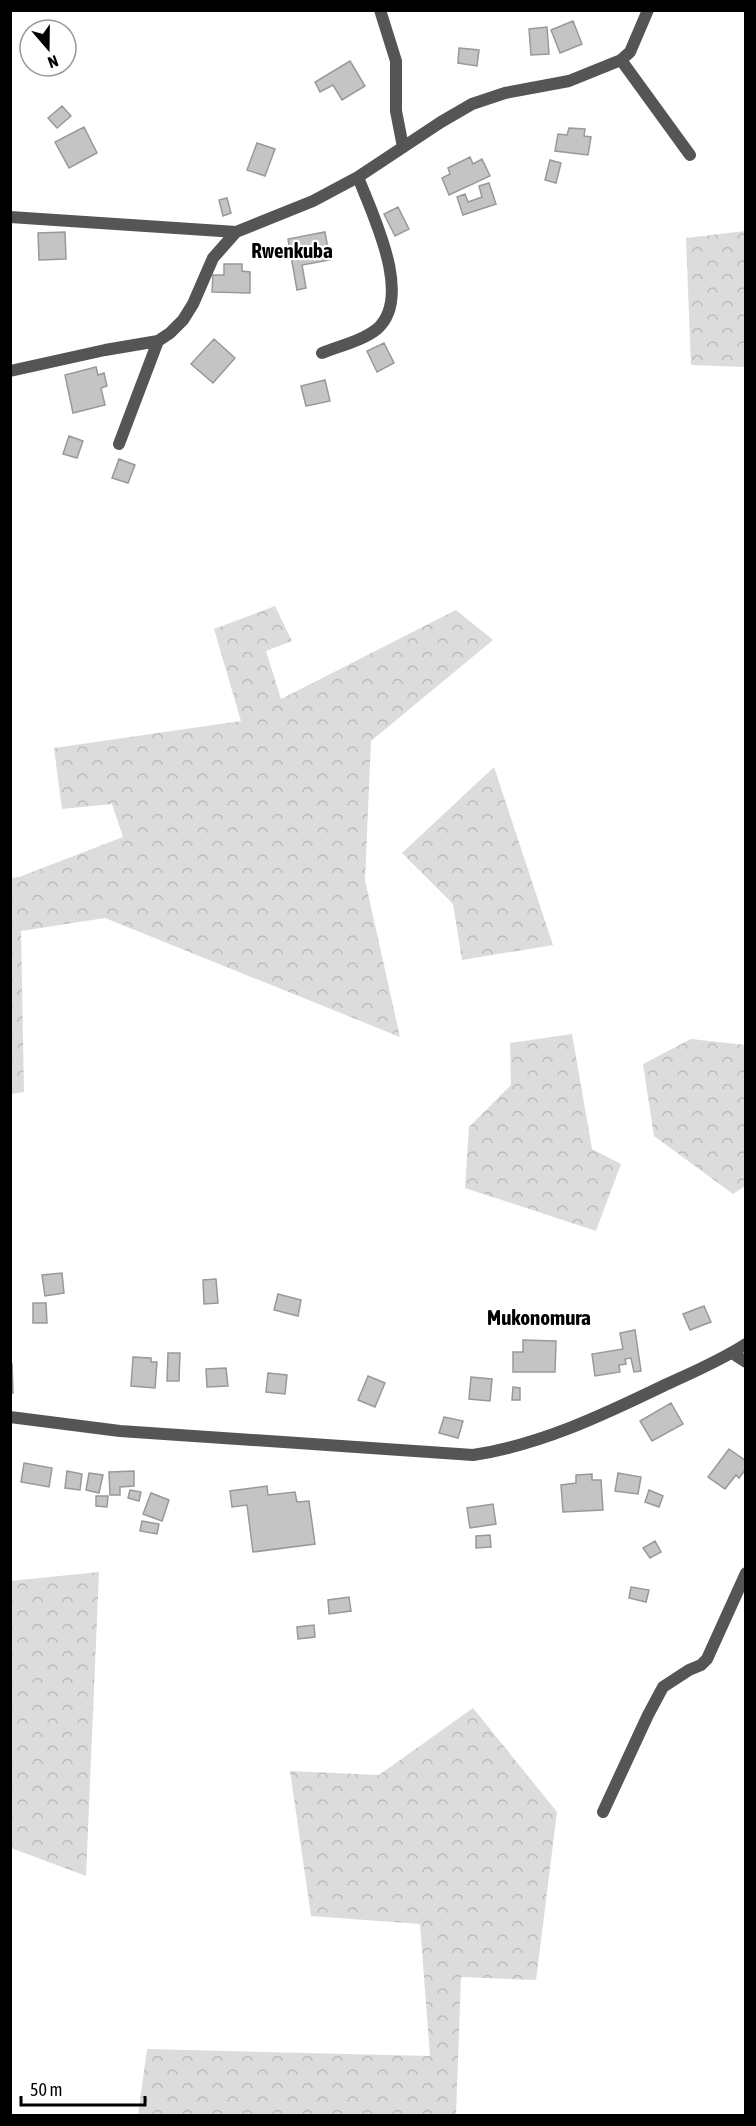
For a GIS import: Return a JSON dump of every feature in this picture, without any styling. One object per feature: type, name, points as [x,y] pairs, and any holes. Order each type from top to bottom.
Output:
[{"type":"street","points":[[380,10],[396,61],[396,111],[403,147]]},
{"type":"street","points":[[10,218],[236,232],[313,201],[358,177],[441,122],[486,99],[569,81],[621,60],[630,52],[648,10]]},
{"type":"street","points":[[621,60],[690,155]]},
{"type":"street","points":[[322,353],[378,328],[386,317],[392,302],[392,276],[358,177]]},
{"type":"street","points":[[10,370],[158,341],[183,320],[193,304],[213,258],[236,232]]},
{"type":"street","points":[[119,444],[158,341]]},
{"type":"street","points":[[10,1417],[120,1431],[473,1455],[501,1451],[523,1444],[620,1407],[746,1344]]},
{"type":"street","points":[[732,1353],[746,1362]]},
{"type":"street","points":[[603,1812],[648,1714],[663,1687],[701,1665],[707,1659],[746,1573]]},
{"type":"green space","points":[[745,231],[745,367],[691,365],[686,238]]},
{"type":"green space","points":[[275,606],[292,641],[266,651],[281,699],[456,610],[493,640],[371,741],[365,880],[400,1037],[105,918],[21,931],[24,1092],[11,1094],[11,878],[19,877],[123,837],[112,804],[62,809],[54,748],[241,721],[214,629]]},
{"type":"green space","points":[[494,767],[553,945],[462,960],[453,904],[402,853]]},
{"type":"green space","points":[[572,1034],[592,1149],[621,1164],[596,1231],[465,1188],[469,1127],[511,1085],[510,1043]]},
{"type":"green space","points":[[691,1039],[745,1045],[745,1186],[733,1194],[654,1136],[643,1064]]},
{"type":"green space","points":[[99,1572],[86,1876],[11,1848],[10,1581]]},
{"type":"green space","points":[[473,1708],[557,1812],[536,1980],[461,1977],[456,2115],[138,2115],[147,2049],[430,2056],[420,1924],[311,1916],[290,1771],[379,1775]]},
{"type":"building","points":[[573,21],[582,44],[560,53],[551,30]]},
{"type":"building","points":[[547,27],[549,54],[531,55],[529,29]]},
{"type":"building","points":[[459,48],[479,50],[477,66],[458,63]]},
{"type":"building","points":[[350,61],[365,86],[342,100],[333,85],[320,92],[315,82]]},
{"type":"building","points":[[62,106],[71,116],[57,128],[48,118]]},
{"type":"building","points":[[84,127],[97,153],[69,168],[55,142]]},
{"type":"building","points":[[569,128],[585,129],[584,136],[591,137],[588,155],[555,151],[558,134],[567,135]]},
{"type":"building","points":[[257,143],[275,149],[265,176],[247,170]]},
{"type":"building","points":[[470,157],[473,164],[482,159],[490,176],[449,195],[442,178],[450,174],[448,168]]},
{"type":"building","points":[[550,160],[561,163],[556,183],[545,180]]},
{"type":"building","points":[[489,183],[496,204],[463,215],[457,197],[465,194],[468,202],[482,197],[479,186]]},
{"type":"building","points":[[227,198],[231,213],[223,216],[219,200]]},
{"type":"building","points":[[398,207],[409,229],[395,236],[384,214]]},
{"type":"building","points":[[65,232],[66,259],[39,260],[38,233]]},
{"type":"building","points":[[325,232],[330,260],[302,265],[306,288],[297,290],[288,239]]},
{"type":"building","points":[[224,264],[242,264],[242,271],[250,272],[250,293],[212,292],[213,275],[224,275]]},
{"type":"building","points":[[214,339],[235,358],[213,383],[191,364]]},
{"type":"building","points":[[384,343],[394,363],[377,372],[367,351]]},
{"type":"building","points":[[96,367],[98,375],[104,373],[107,386],[101,388],[105,405],[73,413],[65,375]]},
{"type":"building","points":[[325,380],[330,401],[306,406],[301,386]]},
{"type":"building","points":[[69,436],[83,441],[77,458],[63,454]]},
{"type":"building","points":[[119,459],[135,465],[128,483],[112,478]]},
{"type":"building","points":[[62,1273],[64,1293],[45,1296],[42,1275]]},
{"type":"building","points":[[216,1279],[218,1303],[204,1304],[203,1280]]},
{"type":"building","points":[[278,1294],[301,1300],[298,1316],[274,1310]]},
{"type":"building","points":[[33,1303],[46,1303],[47,1323],[33,1323]]},
{"type":"building","points":[[704,1306],[711,1322],[690,1330],[683,1314]]},
{"type":"building","points":[[635,1330],[641,1371],[634,1372],[631,1358],[625,1359],[626,1364],[619,1365],[620,1372],[595,1376],[592,1354],[623,1349],[620,1333]]},
{"type":"building","points":[[523,1340],[556,1341],[555,1372],[513,1372],[513,1352],[523,1352]]},
{"type":"building","points":[[168,1353],[180,1353],[179,1381],[167,1381]]},
{"type":"building","points":[[133,1357],[151,1358],[151,1362],[157,1362],[155,1388],[131,1386]]},
{"type":"building","points":[[10,1364],[12,1364],[13,1393],[10,1393]]},
{"type":"building","points":[[226,1368],[228,1386],[207,1387],[206,1369]]},
{"type":"building","points":[[268,1373],[287,1375],[285,1394],[266,1392]]},
{"type":"building","points":[[368,1376],[385,1383],[375,1407],[358,1400]]},
{"type":"building","points":[[471,1377],[492,1379],[490,1401],[469,1399]]},
{"type":"building","points":[[513,1387],[520,1388],[520,1400],[512,1400]]},
{"type":"building","points":[[671,1403],[683,1424],[652,1441],[640,1421]]},
{"type":"building","points":[[444,1417],[463,1421],[458,1438],[439,1433]]},
{"type":"building","points":[[729,1449],[746,1461],[746,1469],[739,1478],[736,1475],[725,1489],[708,1477]]},
{"type":"building","points":[[24,1463],[52,1468],[49,1487],[21,1482]]},
{"type":"building","points":[[67,1471],[82,1474],[80,1490],[65,1488]]},
{"type":"building","points":[[134,1471],[134,1486],[120,1487],[120,1495],[110,1495],[109,1472]]},
{"type":"building","points":[[89,1473],[103,1475],[99,1493],[86,1490]]},
{"type":"building","points":[[618,1473],[641,1477],[638,1494],[615,1491]]},
{"type":"building","points":[[592,1474],[592,1480],[601,1480],[603,1510],[563,1512],[561,1485],[576,1483],[576,1475]]},
{"type":"building","points":[[267,1486],[268,1495],[295,1492],[297,1502],[309,1501],[315,1544],[253,1552],[247,1505],[232,1507],[230,1491]]},
{"type":"building","points":[[130,1490],[141,1492],[139,1501],[128,1498]]},
{"type":"building","points":[[649,1490],[663,1496],[659,1507],[645,1502]]},
{"type":"building","points":[[151,1493],[169,1500],[162,1521],[143,1514]]},
{"type":"building","points":[[96,1496],[108,1496],[107,1507],[96,1506]]},
{"type":"building","points":[[493,1504],[496,1524],[470,1528],[467,1508]]},
{"type":"building","points":[[142,1521],[159,1524],[157,1534],[140,1531]]},
{"type":"building","points":[[490,1535],[491,1547],[476,1548],[476,1536]]},
{"type":"building","points":[[655,1541],[661,1552],[650,1558],[643,1548]]},
{"type":"building","points":[[631,1587],[649,1590],[646,1602],[629,1598]]},
{"type":"building","points":[[349,1597],[351,1611],[329,1614],[328,1600]]},
{"type":"building","points":[[314,1625],[315,1637],[298,1639],[297,1627]]},
{"type":"district","name":"Rwenkuba","points":[[292,251]]},
{"type":"district","name":"Mukonomura","points":[[539,1318]]}]
